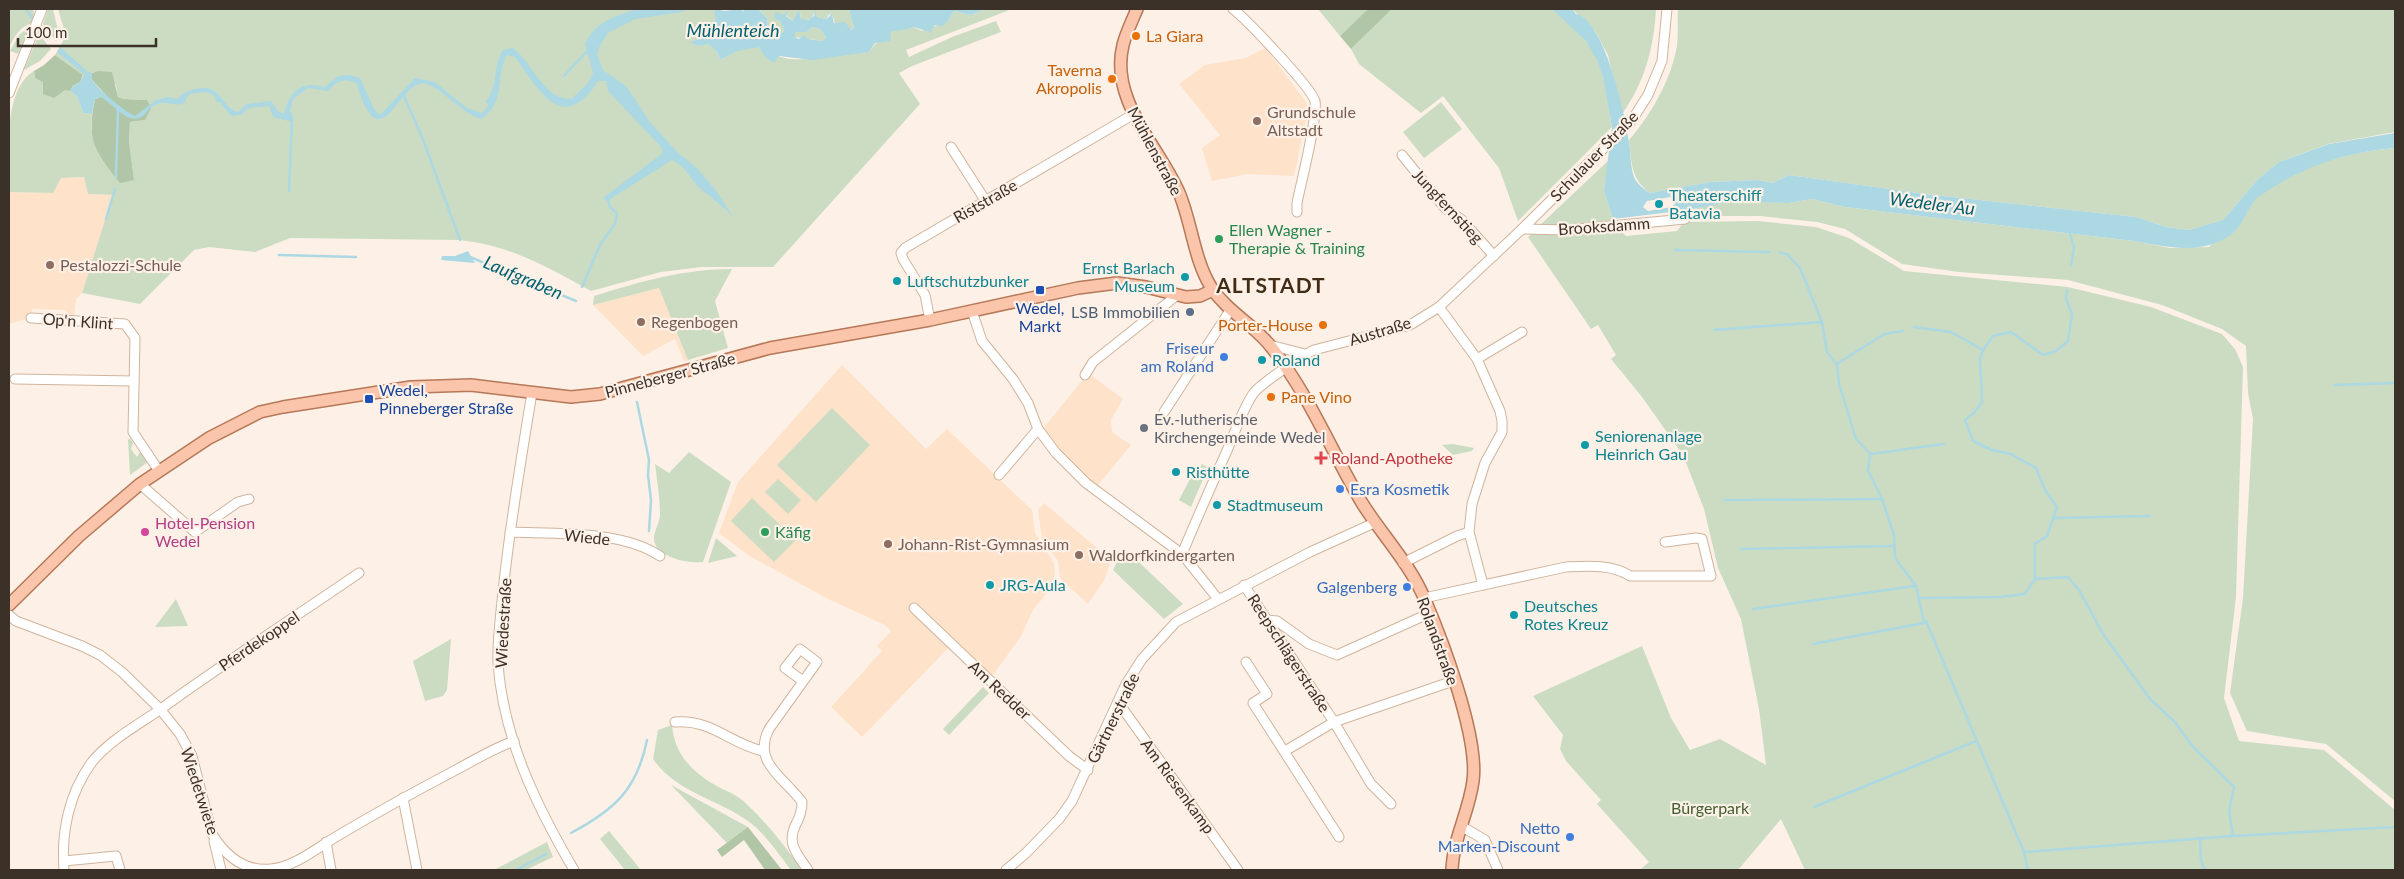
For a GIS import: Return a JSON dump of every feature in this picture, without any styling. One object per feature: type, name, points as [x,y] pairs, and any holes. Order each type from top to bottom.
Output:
[{"type":"main road","name":"Mühlenstraße","points":[[1137,9],[1123,46],[1122,66],[1128,101],[1180,194],[1201,268],[1213,290],[1270,345]]},
{"type":"main road","name":"Pinneberger Straße","points":[[9,605],[86,530],[140,484],[209,438],[260,412],[283,406],[411,386],[471,385],[571,397],[600,394],[770,348],[930,320],[1078,288],[1117,283],[1146,287],[1176,296],[1195,297],[1213,290]]},
{"type":"main road","name":"Rolandstraße","points":[[1270,345],[1287,369],[1374,523],[1403,563],[1424,598],[1430,613],[1466,721],[1475,763],[1473,784],[1452,855],[1452,870]]},
{"type":"street","points":[[9,93],[42,9]]},
{"type":"street","points":[[1233,9],[1268,43],[1315,101],[1314,117],[1297,203],[1297,212]]},
{"type":"street","name":"Schulauer Straße","points":[[1494,256],[1632,120],[1648,95],[1662,61],[1667,9]]},
{"type":"street","name":"Riststraße","points":[[930,320],[925,295],[901,253],[905,248],[1134,114]]},
{"type":"street","points":[[951,147],[985,200]]},
{"type":"street","name":"Jungfernstieg","points":[[1402,155],[1445,208],[1462,220],[1494,256]]},
{"type":"street","name":"Brooksdamm","points":[[1522,229],[1566,230],[1685,219]]},
{"type":"street","name":"Austraße","points":[[1180,553],[1252,395],[1261,384],[1287,369],[1305,354],[1325,346],[1407,325],[1439,307],[1494,256]]},
{"type":"street","points":[[1085,375],[1093,362],[1176,296]]},
{"type":"street","points":[[1439,307],[1477,359],[1500,411],[1502,432],[1479,479],[1472,504],[1469,532],[1483,585]]},
{"type":"street","points":[[1164,412],[1231,309]]},
{"type":"street","points":[[972,311],[982,341],[1013,378],[1028,403],[1038,429],[1056,453],[1086,483],[1180,553],[1216,597]]},
{"type":"street","name":"Op'n Klint","points":[[31,318],[125,324],[135,338],[133,432],[159,471]]},
{"type":"street","points":[[1477,359],[1522,332]]},
{"type":"street","points":[[1270,345],[1305,354]]},
{"type":"street","points":[[15,379],[134,381]]},
{"type":"street","name":"Wiedestraße","points":[[532,393],[510,532],[498,662],[502,691],[514,741],[530,789],[574,870]]},
{"type":"street","points":[[999,475],[1038,429]]},
{"type":"street","points":[[140,484],[196,532],[238,502],[249,499]]},
{"type":"street","name":"Gärtnerstraße","points":[[1006,870],[1026,854],[1059,819],[1072,801],[1118,702],[1137,667],[1159,639],[1176,622],[1216,597],[1374,523]]},
{"type":"street","name":"Wiede","points":[[510,532],[604,538],[647,547],[660,556]]},
{"type":"street","points":[[1403,563],[1469,532]]},
{"type":"street","points":[[1424,598],[1566,567],[1590,566],[1621,570],[1630,576],[1711,576],[1702,539],[1665,542]]},
{"type":"street","name":"Pferdekoppel","points":[[64,866],[66,825],[70,803],[92,762],[108,746],[359,573]]},
{"type":"street","name":"Reepschlägerstraße","points":[[1244,585],[1334,722],[1371,784],[1391,804]]},
{"type":"street","name":"Am Redder","points":[[914,608],[1069,756],[1088,770]]},
{"type":"street","points":[[1267,620],[1277,621],[1309,644],[1337,655],[1430,613]]},
{"type":"street","name":"Wiedetwiete","points":[[9,615],[16,621],[82,646],[100,655],[122,672],[160,709],[180,734],[192,756],[212,834],[230,857],[246,866],[263,870],[278,868],[298,860],[403,798],[499,746],[514,741]]},
{"type":"street","points":[[1246,662],[1267,694],[1253,703],[1339,837]]},
{"type":"street","points":[[1334,722],[1453,681]]},
{"type":"street","points":[[803,682],[769,729],[763,740],[763,751],[767,762],[802,802],[801,812],[791,833],[790,841],[795,852],[808,870]]},
{"type":"street","name":"Am Riesenkamp","points":[[1118,702],[1238,870]]},
{"type":"street","points":[[675,722],[690,720],[712,727],[749,748],[763,751]]},
{"type":"street","name":"Reepschlägerstraße","points":[[1285,751],[1334,722]]},
{"type":"street","points":[[403,798],[417,870]]},
{"type":"street","points":[[1461,826],[1485,840],[1498,870]]},
{"type":"street","points":[[212,834],[221,870]]},
{"type":"street","points":[[326,842],[331,870]]},
{"type":"street","points":[[64,866],[115,852],[120,870]]},
{"type":"shaded area","name":"Grundschule Altstadt","points":[[1265,48],[1309,106],[1294,176],[1248,174],[1212,181],[1202,148],[1220,135],[1179,84],[1205,65],[1246,58]]},
{"type":"shaded area","name":"Pestalozzi-Schule","points":[[84,177],[88,194],[114,195],[82,293],[76,299],[74,316],[66,316],[66,310],[32,309],[31,318],[9,324],[9,192],[53,193],[60,178]]},
{"type":"shaded area","name":"Regenbogen","points":[[659,288],[688,360],[684,361],[675,339],[643,356],[593,305]]},
{"type":"shaded area","name":"Johann-Rist-Gymnasium","points":[[842,365],[926,449],[947,429],[1032,510],[1035,533],[1054,563],[1055,574],[1052,587],[1033,610],[1020,638],[992,676],[955,641],[862,737],[831,707],[882,651],[877,646],[891,631],[885,625],[828,599],[748,555],[719,533],[738,482]]},
{"type":"shaded area","points":[[1088,373],[1123,399],[1111,420],[1112,432],[1131,445],[1098,485],[1089,480],[1042,430]]},
{"type":"shaded area","name":"Waldorfkindergarten","points":[[1044,503],[1111,560],[1105,579],[1088,604],[1060,578],[1058,561],[1042,539],[1038,510]]},
{"type":"green space","points":[[9,9],[33,9],[35,16],[32,23],[18,32],[9,47]]},
{"type":"green space","points":[[48,9],[53,9],[59,35],[56,41],[43,24]]},
{"type":"green space","points":[[58,9],[717,9],[714,11],[717,19],[703,30],[704,37],[691,42],[698,46],[709,43],[717,52],[720,60],[750,46],[764,48],[781,57],[791,59],[810,59],[869,52],[882,38],[894,30],[913,27],[922,31],[948,21],[954,11],[971,15],[985,9],[1012,9],[906,50],[909,57],[952,37],[996,21],[1001,32],[912,66],[899,73],[920,104],[773,267],[702,267],[661,272],[591,291],[528,258],[479,243],[460,240],[290,238],[255,252],[209,247],[194,250],[140,304],[82,293],[113,195],[88,194],[84,177],[61,178],[53,193],[9,192],[8,144],[12,109],[24,80],[34,71],[35,78],[70,91],[77,96],[83,113],[92,114],[91,129],[134,180],[129,141],[130,122],[145,120],[147,100],[118,97],[116,85],[99,71],[83,75],[55,55],[66,36]]},
{"type":"green space","points":[[758,9],[849,9],[854,28],[850,30],[835,23],[831,12],[826,19],[817,17],[814,12],[813,17],[810,19],[801,20],[800,13],[798,12],[793,21],[786,15],[787,12],[780,21],[784,30],[783,33],[771,33],[768,29],[767,18]]},
{"type":"green space","points":[[1318,9],[1368,9],[1340,36]]},
{"type":"green space","points":[[1368,9],[1392,9],[1351,49],[1340,36]]},
{"type":"green space","points":[[1392,9],[1552,9],[1578,32],[1592,50],[1601,71],[1607,93],[1612,127],[1518,221],[1499,168],[1443,96],[1421,113],[1359,64],[1351,49]]},
{"type":"green space","points":[[1572,9],[1656,9],[1653,37],[1647,64],[1637,89],[1622,114],[1608,55],[1595,31]]},
{"type":"green space","points":[[1678,9],[2395,9],[2395,132],[2328,144],[2279,162],[2258,179],[2223,220],[2189,230],[2166,227],[2136,217],[1925,194],[1789,175],[1773,183],[1758,180],[1710,182],[1650,193],[1635,176],[1629,140],[1651,110],[1669,75],[1677,46]]},
{"type":"green space","points":[[30,26],[18,54],[10,51],[19,35]]},
{"type":"green space","points":[[812,27],[820,29],[826,37],[823,41],[795,37],[795,32],[807,32]]},
{"type":"green space","points":[[39,34],[51,49],[40,61],[24,70]]},
{"type":"green space","points":[[55,55],[83,75],[80,82],[73,86],[70,91],[65,90],[54,98],[43,94],[43,82],[35,78],[34,71]]},
{"type":"green space","points":[[98,71],[112,72],[118,97],[147,100],[151,108],[145,120],[130,122],[129,141],[134,180],[120,183],[104,162],[92,136],[92,113],[95,99],[106,95],[92,80],[92,73]]},
{"type":"green space","points":[[1441,102],[1462,129],[1424,158],[1403,132]]},
{"type":"green space","points":[[2395,148],[2395,801],[2326,744],[2247,731],[2230,693],[2243,598],[2253,419],[2248,393],[2246,346],[2222,329],[2162,305],[2068,280],[1959,272],[1902,264],[1845,229],[1817,222],[1760,216],[1688,216],[1687,210],[1730,201],[1789,203],[1812,199],[1845,207],[2134,241],[2170,248],[2209,247],[2251,203],[2288,177],[2322,162],[2340,157]]},
{"type":"green space","points":[[1609,160],[1604,190],[1613,219],[1611,224],[1539,226]]},
{"type":"green space","name":"Bürgerpark","points":[[1757,221],[1816,227],[1849,238],[1904,271],[2068,287],[2151,307],[2222,334],[2235,349],[2243,367],[2236,597],[2224,698],[2239,741],[2324,750],[2395,810],[2395,870],[1805,870],[1781,819],[1738,870],[1640,870],[1649,862],[1597,804],[1601,800],[1566,761],[1560,749],[1563,735],[1533,696],[1642,646],[1671,718],[1690,750],[1720,739],[1766,765],[1759,709],[1741,619],[1718,568],[1704,509],[1683,455],[1642,397],[1611,359],[1616,355],[1598,325],[1591,329],[1528,237],[1534,232],[1620,231],[1626,236],[1677,231],[1684,222]]},
{"type":"green space","points":[[732,269],[715,301],[728,348],[688,360],[659,288],[593,305],[594,296],[645,281],[696,271]]},
{"type":"green space","points":[[832,408],[870,445],[816,502],[777,465]]},
{"type":"green space","points":[[130,438],[133,443],[131,449],[137,457],[140,452],[148,462],[130,475],[128,440]]},
{"type":"green space","points":[[1453,444],[1474,448],[1472,451],[1453,455],[1442,445]]},
{"type":"green space","points":[[689,452],[731,482],[703,562],[689,562],[672,558],[659,550],[655,544],[654,537],[660,514],[655,464],[669,473]]},
{"type":"green space","points":[[1202,464],[1208,468],[1191,507],[1179,500],[1192,475],[1195,476]]},
{"type":"green space","points":[[778,479],[801,500],[788,514],[765,492]]},
{"type":"green space","name":"Käfig","points":[[752,498],[796,540],[774,562],[731,521]]},
{"type":"green space","points":[[716,538],[737,556],[708,563]]},
{"type":"green space","points":[[1124,548],[1183,604],[1164,619],[1113,570]]},
{"type":"green space","points":[[176,599],[188,626],[155,627]]},
{"type":"green space","points":[[451,639],[447,690],[443,696],[425,701],[413,661]]},
{"type":"green space","points":[[983,687],[989,693],[949,735],[943,729]]},
{"type":"green space","points":[[672,725],[673,735],[680,753],[691,767],[706,780],[739,798],[759,816],[802,870],[791,870],[754,825],[736,813],[673,780],[662,770],[653,759],[658,730]]},
{"type":"green space","points":[[671,785],[748,827],[727,843]]},
{"type":"green space","points":[[748,827],[782,870],[765,870],[744,840],[722,857],[717,850]]},
{"type":"green space","points":[[609,831],[641,870],[625,870],[600,839]]},
{"type":"green space","points":[[547,842],[553,857],[526,870],[494,870]]},
{"type":"water","points":[[638,9],[686,9],[682,12],[635,19],[608,33],[600,45],[597,54],[603,70],[627,87],[650,122],[678,153],[697,168],[717,192],[733,217],[699,187],[682,166],[672,160],[607,201],[603,198],[663,153],[660,146],[608,91],[606,81],[598,81],[585,97],[574,105],[563,107],[552,102],[543,94],[515,57],[507,55],[503,64],[494,105],[481,119],[473,116],[439,91],[426,84],[418,85],[410,90],[389,114],[382,119],[375,118],[366,108],[356,83],[343,81],[334,85],[328,91],[308,88],[293,99],[290,111],[294,119],[289,121],[273,117],[269,106],[249,108],[241,115],[231,116],[220,102],[216,102],[215,96],[207,92],[189,94],[184,103],[181,104],[156,104],[145,114],[134,119],[122,114],[101,97],[95,99],[92,114],[83,113],[77,96],[70,91],[73,86],[80,82],[84,74],[57,52],[60,47],[88,72],[92,73],[92,80],[100,89],[118,105],[135,116],[156,100],[168,97],[177,99],[189,91],[203,88],[214,91],[233,110],[238,112],[247,104],[271,101],[278,111],[284,114],[289,99],[297,90],[309,85],[325,87],[337,77],[345,75],[360,78],[374,109],[380,115],[415,78],[435,82],[467,108],[482,113],[489,105],[485,102],[492,90],[503,50],[513,48],[553,94],[571,99],[587,84],[593,73],[585,44],[589,36],[607,21]]},
{"type":"water","name":"Mühlenteich","points":[[717,9],[724,11],[741,9],[743,12],[744,9],[758,9],[767,18],[768,29],[771,33],[783,33],[784,30],[780,21],[774,18],[776,12],[783,15],[788,11],[786,16],[793,21],[799,10],[801,19],[808,20],[814,16],[815,10],[817,17],[826,19],[830,16],[831,11],[834,23],[845,22],[851,30],[854,28],[849,9],[985,9],[971,15],[954,11],[948,21],[942,26],[935,25],[930,32],[913,27],[891,32],[890,41],[875,43],[869,52],[812,60],[779,56],[775,62],[767,58],[759,47],[737,51],[720,60],[717,52],[709,44],[698,46],[690,42],[704,37],[704,26],[716,20],[714,11]],"holes":[[[812,27],[820,29],[826,37],[823,41],[808,39],[804,35],[799,39],[795,37],[795,32],[807,32]]]},
{"type":"water","points":[[1552,9],[1572,9],[1586,20],[1596,33],[1612,70],[1618,91],[1627,129],[1634,177],[1650,193],[1710,182],[1758,180],[1773,183],[1789,175],[1925,194],[2136,217],[2166,227],[2189,230],[2223,220],[2258,179],[2279,162],[2329,144],[2395,133],[2395,148],[2341,157],[2291,177],[2256,199],[2236,230],[2213,244],[2201,247],[2160,246],[2134,241],[1845,207],[1812,199],[1789,203],[1730,202],[1687,210],[1613,219],[1604,191],[1612,127],[1603,77],[1597,60],[1586,41]],"holes":[[[1671,197],[1677,201],[1672,207],[1648,211],[1643,207],[1647,201]]]},
{"type":"water","points":[[468,251],[475,263],[441,260],[442,256],[455,256]]},
{"type":"waterway","name":"Wedeler Au","points":[[26,9],[35,22]]},
{"type":"waterway","name":"Wedeler Au","points":[[564,76],[587,51]]},
{"type":"waterway","points":[[403,94],[422,137],[460,240]]},
{"type":"waterway","points":[[116,177],[118,109]]},
{"type":"waterway","points":[[289,191],[292,118]]},
{"type":"waterway","points":[[106,219],[115,189]]},
{"type":"waterway","points":[[582,287],[600,245],[615,224],[617,214],[610,207],[608,199]]},
{"type":"waterway","points":[[2069,231],[2074,247],[2071,266]]},
{"type":"waterway","points":[[1675,250],[1770,252]]},
{"type":"waterway","points":[[1780,253],[1787,254],[1800,268],[1822,322],[1827,352],[1837,364],[1839,384],[1856,439],[1870,454],[1868,471],[1882,499],[1894,535],[1895,558],[1916,586],[1924,623],[1926,621],[2024,852],[2028,870]]},
{"type":"waterway","name":"Laufgraben","points":[[279,255],[356,257]]},
{"type":"waterway","name":"Laufgraben","points":[[470,257],[576,301]]},
{"type":"waterway","points":[[1920,598],[2001,597],[2025,594],[2035,579],[2035,544],[2047,536],[2057,507],[2045,490],[2036,468],[2011,454],[1992,450],[1973,441],[1965,420],[1974,413],[1982,402],[1980,359],[1983,350],[1993,336],[2011,332],[2043,355],[2056,351],[2068,341],[2072,314],[2066,299],[2067,290]]},
{"type":"waterway","points":[[1714,330],[1822,322]]},
{"type":"waterway","points":[[1914,327],[1951,332],[1983,350]]},
{"type":"waterway","points":[[1837,364],[1884,334],[1903,331]]},
{"type":"waterway","points":[[2334,385],[2395,383]]},
{"type":"waterway","points":[[637,402],[649,460],[648,475],[651,500],[649,531]]},
{"type":"waterway","points":[[1871,454],[1944,444]]},
{"type":"waterway","points":[[1725,500],[1881,499]]},
{"type":"waterway","points":[[2054,518],[2150,516]]},
{"type":"waterway","points":[[1741,549],[1893,546]]},
{"type":"waterway","points":[[2035,579],[2068,577],[2079,590],[2103,634],[2150,699],[2174,721],[2194,748],[2234,787],[2229,811],[2233,836]]},
{"type":"waterway","points":[[1753,609],[1915,586]]},
{"type":"waterway","points":[[1813,644],[1924,623]]},
{"type":"waterway","points":[[571,833],[600,816],[621,797],[637,772],[647,740]]},
{"type":"waterway","points":[[1814,807],[1976,741]]},
{"type":"waterway","points":[[2024,852],[2233,836],[2395,827]]},
{"type":"waterway","points":[[2200,838],[2201,860],[2205,870]]},
{"type":"waterway","points":[[516,870],[546,854]]},
{"type":"place","name":"La Giara","points":[[1136,36]]},
{"type":"place","name":"Taverna Akropolis","points":[[1112,79]]},
{"type":"place","name":"Grundschule Altstadt","points":[[1257,121]]},
{"type":"place","name":"Theaterschiff Batavia","points":[[1659,204]]},
{"type":"place","name":"Ellen Wagner - Therapie & Training","points":[[1219,239]]},
{"type":"place","name":"Pestalozzi-Schule","points":[[50,265]]},
{"type":"place","name":"Ernst Barlach Museum","points":[[1185,277]]},
{"type":"place","name":"Luftschutzbunker","points":[[897,281]]},
{"type":"place","name":"Wedel, Markt","points":[[1040,290]]},
{"type":"place","name":"LSB Immobilien","points":[[1190,312]]},
{"type":"place","name":"Regenbogen","points":[[641,322]]},
{"type":"place","name":"Porter-House","points":[[1323,325]]},
{"type":"place","name":"Friseur am Roland","points":[[1224,357]]},
{"type":"place","name":"Roland","points":[[1262,360]]},
{"type":"place","name":"Pane Vino","points":[[1271,397]]},
{"type":"place","name":"Wedel, Pinneberger Straße","points":[[369,399]]},
{"type":"place","name":"Ev.-lutherische Kirchengemeinde Wedel","points":[[1144,428]]},
{"type":"place","name":"Seniorenanlage Heinrich Gau","points":[[1585,445]]},
{"type":"place","name":"Roland-Apotheke","points":[[1321,458]]},
{"type":"place","name":"Risthütte","points":[[1176,472]]},
{"type":"place","name":"Esra Kosmetik","points":[[1340,489]]},
{"type":"place","name":"Stadtmuseum","points":[[1217,505]]},
{"type":"place","name":"Hotel-Pension Wedel","points":[[145,532]]},
{"type":"place","name":"Käfig","points":[[765,532]]},
{"type":"place","name":"Johann-Rist-Gymnasium","points":[[888,544]]},
{"type":"place","name":"Waldorfkindergarten","points":[[1079,555]]},
{"type":"place","name":"JRG-Aula","points":[[990,585]]},
{"type":"place","name":"Galgenberg","points":[[1407,587]]},
{"type":"place","name":"Deutsches Rotes Kreuz","points":[[1514,615]]},
{"type":"place","name":"Netto Marken-Discount","points":[[1570,837]]},
{"type":"district","name":"ALTSTADT","points":[[1271,286]]}]
